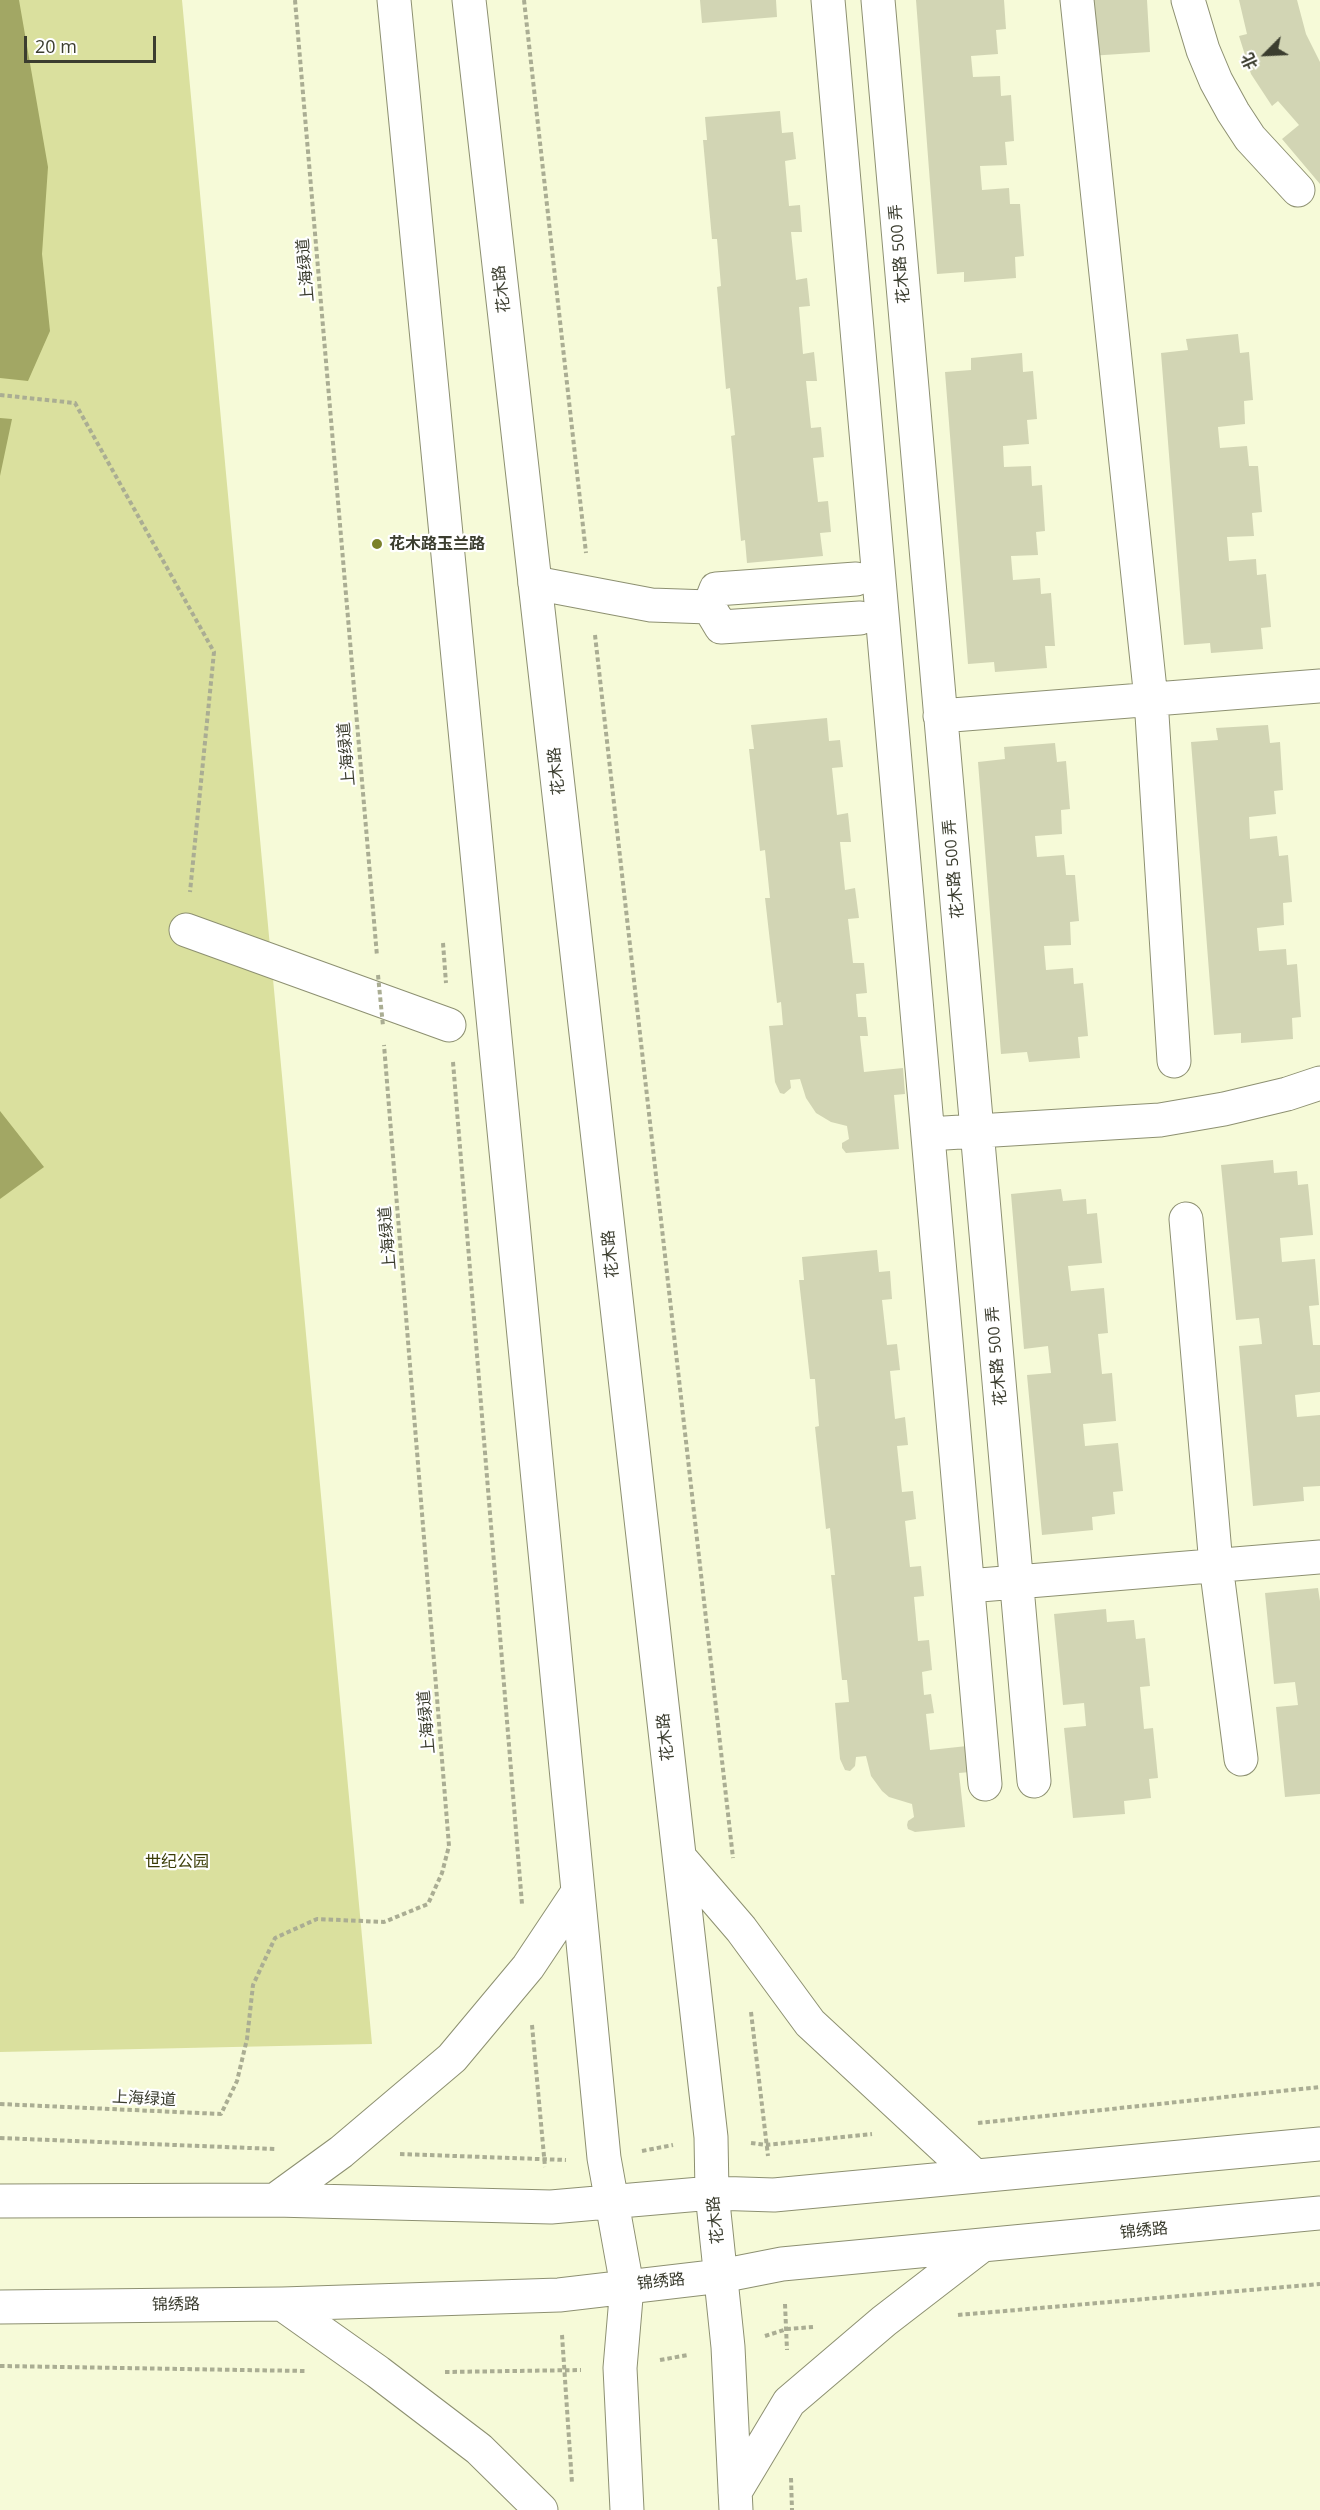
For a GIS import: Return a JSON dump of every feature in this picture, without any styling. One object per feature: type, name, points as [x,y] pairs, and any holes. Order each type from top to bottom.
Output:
[{"type":"main road","points":[[394,0],[604,2158],[627,2286],[620,2368],[627,2510]]},
{"type":"main road","name":"花木路","points":[[469,0],[711,2137],[712,2193],[728,2347],[736,2501]]},
{"type":"main road","points":[[828,0],[985,1784]]},
{"type":"main road","name":"花木路 500 弄","points":[[878,0],[1034,1780]]},
{"type":"main road","points":[[1077,0],[1151,699],[1174,1060]]},
{"type":"main road","points":[[1188,0],[1203,51],[1215,81],[1250,138],[1298,190]]},
{"type":"main road","points":[[922,507],[888,527],[876,538],[866,552],[856,579],[860,618],[874,651],[887,666],[919,686],[939,704],[1151,699],[1320,686]]},
{"type":"main road","points":[[709,607],[716,589],[856,579]]},
{"type":"main road","points":[[535,583],[651,605],[709,607]]},
{"type":"main road","points":[[709,607],[721,627],[860,618]]},
{"type":"main road","points":[[186,930],[450,1025]]},
{"type":"main road","points":[[928,1134],[1160,1120],[1224,1109],[1287,1094],[1320,1083]]},
{"type":"main road","points":[[1186,1220],[1216,1565],[1240,1759]]},
{"type":"main road","points":[[968,1587],[1320,1557]]},
{"type":"main road","points":[[680,1858],[741,1929],[810,2023],[975,2176]]},
{"type":"main road","points":[[275,2200],[341,2152],[452,2058],[528,1967],[578,1892]]},
{"type":"main road","points":[[0,2201],[275,2200],[552,2207],[712,2193],[774,2196],[1320,2144]]},
{"type":"main road","name":"锦绣路","points":[[0,2307],[282,2304],[560,2295],[721,2276],[782,2264],[1320,2213]]},
{"type":"main road","points":[[736,2501],[789,2402],[884,2321],[980,2247]]},
{"type":"main road","points":[[282,2304],[378,2372],[479,2449],[541,2510]]},
{"type":"path","name":"上海绿道","points":[[0,2104],[221,2114],[237,2081],[247,2039],[252,1985],[274,1938],[317,1919],[384,1922],[428,1904],[442,1873],[449,1846],[383,1026],[295,0]]},
{"type":"path","points":[[524,0],[735,1869]]},
{"type":"path","points":[[0,395],[75,403],[214,652],[186,930]]},
{"type":"path","points":[[443,942],[523,1907]]},
{"type":"path","points":[[528,1967],[543,2161],[552,2207]]},
{"type":"path","points":[[750,2008],[774,2196]]},
{"type":"path","points":[[0,2138],[543,2161],[604,2158],[711,2137],[766,2145],[1320,2086]]},
{"type":"path","points":[[782,2264],[789,2402]]},
{"type":"path","points":[[560,2295],[572,2487]]},
{"type":"path","points":[[791,2474],[792,2510]]},
{"type":"green space","name":"世纪公园","points":[[0,0],[182,0],[372,2044],[0,2052]]},
{"type":"shaded area","points":[[0,0],[19,0],[48,167],[42,254],[50,331],[28,381],[0,378]]},
{"type":"shaded area","points":[[0,418],[12,419],[0,476]]},
{"type":"shaded area","points":[[0,1111],[44,1167],[0,1199]]},
{"type":"building","points":[[700,0],[776,0],[777,17],[702,23]]},
{"type":"building","points":[[916,0],[1004,0],[1006,29],[996,30],[998,54],[971,56],[973,77],[1000,76],[1001,96],[1011,95],[1014,141],[1005,142],[1007,165],[980,166],[982,190],[1009,188],[1010,204],[1020,204],[1024,256],[1015,257],[1016,278],[964,282],[964,272],[937,274]]},
{"type":"building","points":[[1085,0],[1147,0],[1150,52],[1089,56]]},
{"type":"building","points":[[1239,0],[1297,0],[1306,34],[1320,62],[1320,184],[1282,139],[1299,125],[1278,101],[1272,106],[1251,74],[1239,36],[1247,34]]},
{"type":"building","points":[[780,111],[782,133],[793,132],[796,159],[785,161],[789,206],[800,205],[802,232],[791,232],[796,280],[807,278],[810,306],[799,307],[803,354],[814,352],[817,381],[806,381],[811,428],[821,427],[824,457],[813,458],[818,502],[828,501],[831,532],[820,533],[823,556],[747,563],[745,540],[741,541],[731,436],[735,435],[730,388],[726,389],[717,287],[721,286],[717,239],[712,239],[703,140],[707,140],[705,117]]},
{"type":"building","points":[[1238,334],[1240,353],[1249,352],[1253,400],[1244,401],[1245,424],[1218,427],[1220,448],[1247,446],[1249,466],[1258,466],[1262,512],[1252,513],[1254,536],[1227,537],[1229,561],[1256,559],[1257,575],[1266,574],[1271,627],[1261,628],[1263,649],[1211,653],[1210,643],[1184,645],[1161,353],[1188,350],[1186,339]]},
{"type":"building","points":[[1022,353],[1023,372],[1033,371],[1037,419],[1027,420],[1029,444],[1003,446],[1004,467],[1031,466],[1032,486],[1042,485],[1045,531],[1036,532],[1038,555],[1011,556],[1013,580],[1040,578],[1041,594],[1051,593],[1055,646],[1045,646],[1047,668],[995,672],[994,662],[968,664],[945,372],[971,370],[971,358]]},
{"type":"building","points":[[827,718],[829,741],[840,740],[843,767],[832,768],[837,815],[848,813],[851,842],[840,842],[845,890],[855,888],[859,918],[848,919],[853,963],[864,963],[867,993],[856,994],[858,1017],[866,1017],[868,1036],[860,1036],[864,1072],[903,1068],[905,1094],[894,1095],[899,1149],[846,1153],[842,1148],[842,1143],[849,1139],[847,1126],[831,1122],[816,1113],[806,1098],[800,1079],[790,1080],[791,1088],[784,1094],[780,1093],[775,1082],[769,1026],[783,1025],[781,1002],[777,1003],[765,898],[770,898],[765,850],[760,851],[749,749],[754,749],[751,725]]},
{"type":"building","points":[[1268,725],[1270,743],[1280,742],[1283,790],[1274,791],[1276,814],[1249,817],[1250,839],[1277,836],[1279,856],[1288,855],[1292,902],[1283,903],[1284,925],[1257,928],[1259,951],[1286,949],[1287,965],[1297,964],[1301,1017],[1292,1018],[1293,1039],[1241,1043],[1241,1033],[1214,1035],[1191,742],[1218,740],[1216,728]]},
{"type":"building","points":[[1055,743],[1057,762],[1066,761],[1070,809],[1061,810],[1062,834],[1035,836],[1037,857],[1064,855],[1066,875],[1075,875],[1079,921],[1070,922],[1071,945],[1044,946],[1046,970],[1073,968],[1074,984],[1083,983],[1088,1036],[1078,1037],[1080,1058],[1029,1062],[1027,1052],[1001,1054],[978,762],[1005,759],[1004,747]]},
{"type":"building","points":[[1273,1160],[1274,1173],[1297,1171],[1298,1185],[1308,1184],[1313,1235],[1280,1238],[1282,1262],[1315,1259],[1319,1305],[1309,1306],[1313,1345],[1320,1345],[1320,1392],[1295,1395],[1297,1417],[1320,1415],[1320,1486],[1303,1487],[1304,1501],[1253,1506],[1239,1346],[1262,1344],[1259,1318],[1236,1320],[1221,1165]]},
{"type":"building","points":[[1061,1189],[1063,1201],[1086,1199],[1087,1214],[1097,1213],[1102,1263],[1068,1266],[1071,1291],[1104,1288],[1108,1333],[1098,1334],[1102,1374],[1112,1373],[1116,1421],[1083,1424],[1085,1446],[1118,1443],[1123,1491],[1113,1492],[1115,1514],[1092,1517],[1093,1530],[1042,1535],[1027,1375],[1051,1373],[1048,1346],[1024,1349],[1011,1194]]},
{"type":"building","points":[[877,1250],[879,1272],[890,1271],[892,1299],[882,1300],[887,1345],[897,1344],[900,1370],[890,1371],[895,1419],[905,1417],[908,1445],[897,1446],[902,1492],[913,1491],[916,1519],[905,1521],[910,1567],[921,1566],[924,1596],[914,1597],[918,1641],[929,1640],[932,1670],[922,1672],[924,1695],[931,1694],[934,1713],[926,1714],[930,1750],[967,1746],[970,1772],[959,1773],[965,1827],[915,1832],[908,1829],[908,1821],[914,1817],[912,1804],[889,1797],[882,1791],[871,1776],[866,1756],[856,1757],[855,1766],[850,1771],[845,1770],[840,1759],[835,1703],[849,1702],[847,1680],[842,1680],[831,1575],[835,1575],[830,1528],[826,1529],[815,1427],[819,1426],[815,1379],[810,1379],[799,1280],[804,1280],[802,1257]]},
{"type":"building","points":[[1318,1588],[1320,1601],[1320,1794],[1285,1797],[1276,1707],[1298,1705],[1295,1682],[1274,1684],[1265,1593]]},
{"type":"building","points":[[1106,1609],[1107,1622],[1134,1620],[1136,1639],[1145,1638],[1150,1686],[1140,1687],[1144,1729],[1153,1728],[1158,1778],[1149,1779],[1151,1798],[1124,1801],[1125,1814],[1073,1818],[1064,1728],[1086,1726],[1084,1703],[1063,1705],[1054,1614]]},
{"type":"place","name":"花木路玉兰路","points":[[377,544]]}]
